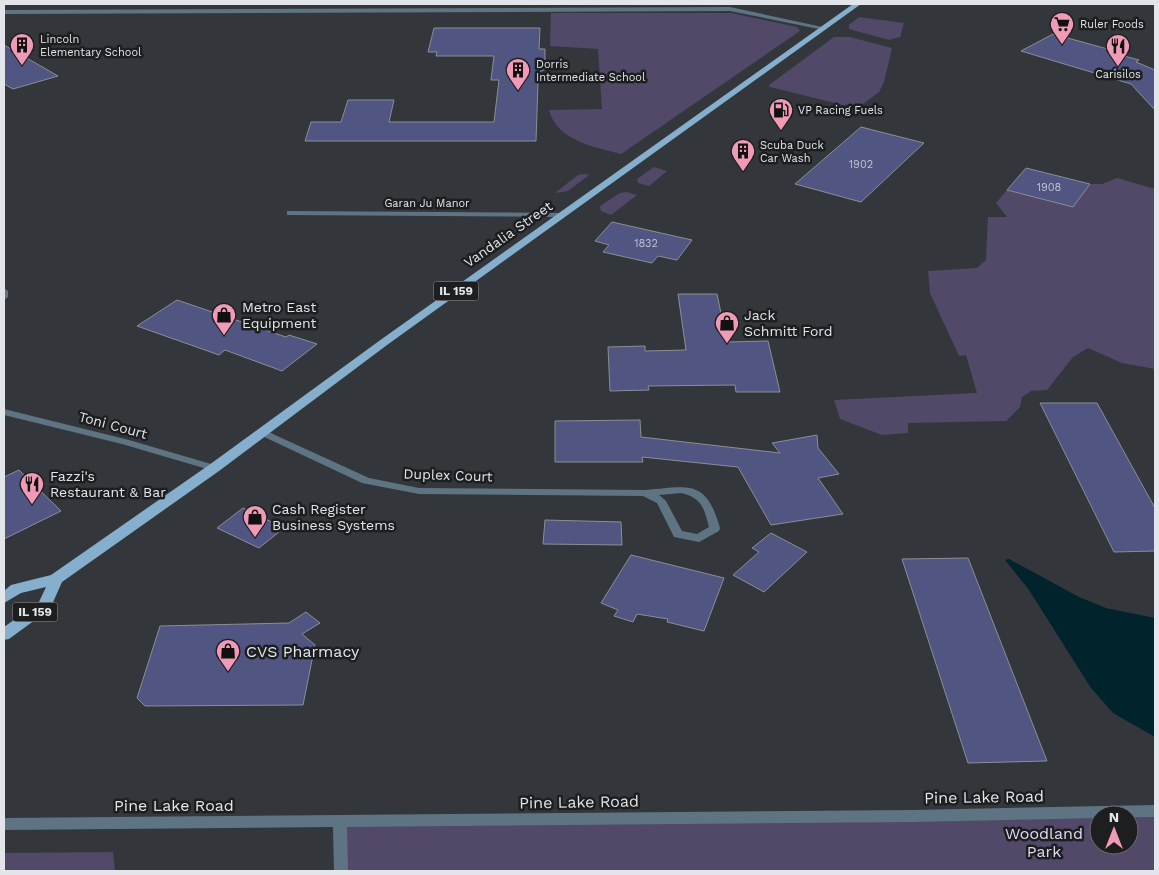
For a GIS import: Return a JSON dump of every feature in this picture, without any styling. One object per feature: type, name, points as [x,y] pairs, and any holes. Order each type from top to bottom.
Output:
[{"type":"main road","name":"Vandalia Street","points":[[4,598],[16,589],[56,580],[857,4]]},
{"type":"main road","name":"IL 159","points":[[4,636],[45,604],[56,580]]},
{"type":"street","points":[[4,12],[730,10],[824,28]]},
{"type":"street","name":"Garan Ju Manor","points":[[290,213],[563,215]]},
{"type":"street","points":[[4,291],[4,297]]},
{"type":"street","name":"Toni Court","points":[[4,412],[124,442],[214,468]]},
{"type":"street","name":"Duplex Court","points":[[262,432],[366,481],[418,491],[644,493],[681,490],[695,492],[706,501],[715,528],[698,538],[678,534],[661,501],[644,493]]},
{"type":"street","name":"Pine Lake Road","points":[[4,824],[904,816],[1155,811]]},
{"type":"street","points":[[340,821],[341,871]]},
{"type":"green space","points":[[551,13],[731,13],[797,27],[800,31],[621,154],[578,141],[568,136],[553,121],[549,110],[602,109],[598,49],[550,46]]},
{"type":"green space","points":[[859,17],[904,23],[900,37],[889,40],[849,29],[849,25]]},
{"type":"green space","points":[[834,37],[850,37],[892,48],[884,82],[879,92],[863,104],[843,105],[770,87],[769,85]]},
{"type":"green space","points":[[654,167],[667,171],[649,186],[638,183],[637,179]]},
{"type":"green space","points":[[578,175],[589,175],[568,191],[555,193]]},
{"type":"green space","points":[[1117,178],[1155,189],[1155,369],[1122,363],[1088,348],[1073,357],[1047,390],[1031,391],[1022,397],[1020,407],[1006,421],[908,423],[908,433],[882,435],[840,419],[834,400],[977,393],[966,355],[959,356],[930,293],[928,271],[977,268],[986,260],[988,217],[1007,217],[996,203],[1007,190],[1072,207],[1090,184],[1102,184]]},
{"type":"green space","points":[[626,192],[637,195],[611,215],[601,211],[600,206],[620,193]]},
{"type":"green space","name":"Woodland Park","points":[[1139,811],[1155,811],[1155,871],[341,871],[339,868],[340,821],[1089,812],[1089,855],[1139,855]]},
{"type":"green space","points":[[113,852],[115,871],[4,871],[4,853]]},
{"type":"water","points":[[1009,559],[1079,597],[1106,608],[1155,618],[1155,737],[1113,713],[1091,688],[1029,590],[1005,560]]},
{"type":"building","name":"Dorris Intermediate School","points":[[434,28],[540,28],[539,49],[545,49],[545,69],[540,72],[538,83],[536,141],[305,141],[311,122],[341,122],[348,100],[394,100],[389,122],[494,122],[499,80],[491,80],[494,56],[436,56],[437,52],[428,52]]},
{"type":"building","points":[[1053,34],[1115,51],[1113,53],[1139,60],[1136,62],[1155,70],[1155,110],[1131,84],[1021,51]]},
{"type":"building","points":[[4,45],[58,76],[13,89],[4,84]]},
{"type":"building","points":[[861,127],[924,143],[861,202],[795,184]]},
{"type":"building","points":[[1026,168],[1090,184],[1073,207],[1007,190]]},
{"type":"building","points":[[612,222],[692,240],[677,260],[658,256],[652,263],[603,252],[609,245],[595,241]]},
{"type":"building","name":"Jack Schmitt Ford","points":[[678,294],[717,294],[727,342],[768,341],[780,392],[736,392],[735,385],[648,386],[649,390],[610,391],[608,347],[645,346],[645,351],[686,350]]},
{"type":"building","name":"Metro East Equipment","points":[[177,300],[286,337],[289,335],[317,344],[282,371],[225,350],[219,355],[137,326]]},
{"type":"building","points":[[1040,403],[1097,403],[1155,508],[1155,551],[1114,552]]},
{"type":"building","points":[[640,420],[641,437],[780,453],[772,443],[817,435],[818,448],[839,474],[818,478],[843,514],[771,525],[738,467],[642,457],[643,462],[555,462],[555,421]]},
{"type":"building","name":"Fazzi's Restaurant & Bar","points":[[19,470],[61,511],[4,539],[4,477]]},
{"type":"building","name":"Cash Register Business Systems","points":[[243,508],[284,528],[259,548],[217,528]]},
{"type":"building","points":[[545,520],[621,522],[622,545],[543,544]]},
{"type":"building","points":[[771,533],[807,552],[764,592],[733,575],[759,552],[752,548]]},
{"type":"building","points":[[631,555],[724,578],[704,631],[667,622],[668,619],[637,614],[633,622],[614,616],[618,610],[601,603]]},
{"type":"building","points":[[968,558],[1047,761],[968,763],[902,559]]},
{"type":"building","name":"CVS Pharmacy","points":[[306,612],[320,623],[302,634],[315,645],[303,705],[145,706],[137,698],[160,626],[289,623]]},
{"type":"place","name":"Ruler Foods","points":[[1062,45]]},
{"type":"place","name":"Lincoln Elementary School","points":[[22,66]]},
{"type":"place","name":"Carisilos","points":[[1118,67]]},
{"type":"place","name":"Dorris Intermediate School","points":[[518,91]]},
{"type":"place","name":"VP Racing Fuels","points":[[781,131]]},
{"type":"place","name":"Scuba Duck Car Wash","points":[[743,172]]},
{"type":"place","name":"Metro East Equipment","points":[[224,336]]},
{"type":"place","name":"Jack Schmitt Ford","points":[[727,344]]},
{"type":"place","name":"Fazzi's Restaurant & Bar","points":[[32,505]]},
{"type":"place","name":"Cash Register Business Systems","points":[[255,538]]},
{"type":"place","name":"CVS Pharmacy","points":[[228,672]]}]
